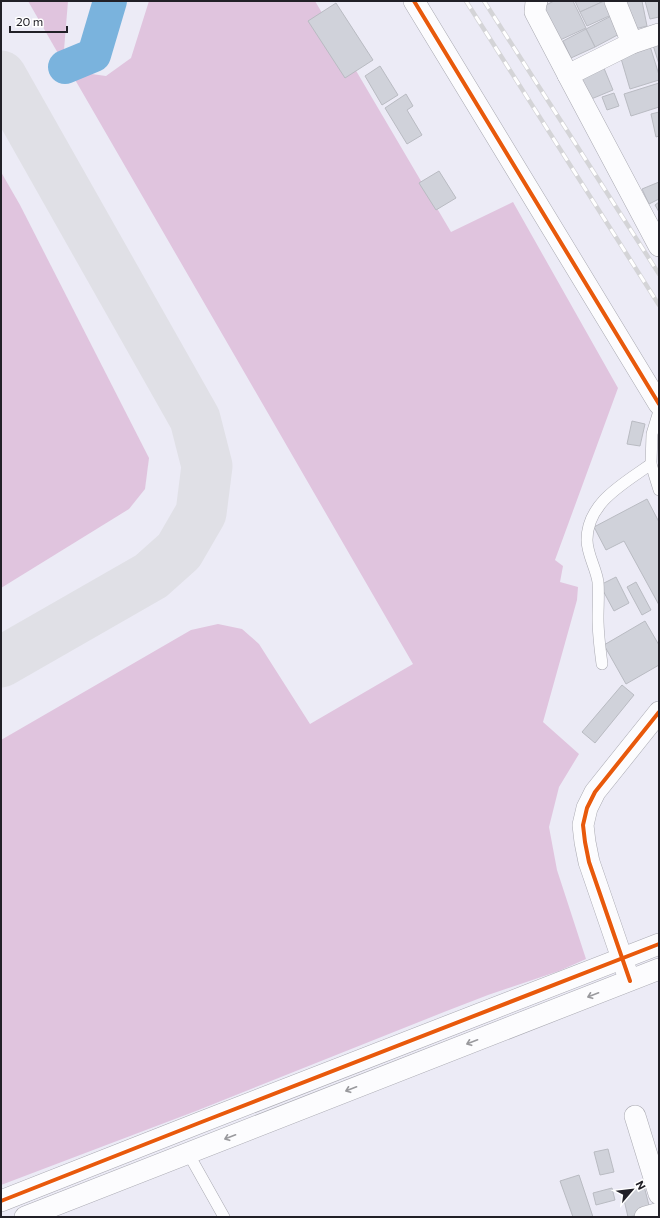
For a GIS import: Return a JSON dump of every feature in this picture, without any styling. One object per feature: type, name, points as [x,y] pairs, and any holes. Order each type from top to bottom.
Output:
[{"type":"street","points":[[414,1],[659,404]]},
{"type":"street","points":[[537,1],[535,12],[659,246]]},
{"type":"street","points":[[615,1],[632,43]]},
{"type":"street","points":[[568,75],[632,43],[659,34]]},
{"type":"street","points":[[630,981],[589,862],[584,842],[583,825],[587,808],[595,792],[659,712]]},
{"type":"street","points":[[1,1201],[199,1122],[659,944]]},
{"type":"street","points":[[25,1217],[659,969]]},
{"type":"street","points":[[635,1116],[659,1194]]},
{"type":"street","points":[[193,1151],[199,1122]]},
{"type":"street","points":[[645,1217],[659,1213]]},
{"type":"lane","points":[[659,411],[652,434],[652,464],[659,490]]},
{"type":"lane","points":[[602,664],[599,641],[599,593],[587,540],[590,520],[598,506],[611,493],[652,464]]},
{"type":"lane","points":[[193,1151],[224,1217]]},
{"type":"shaded area","points":[[28,1],[68,1],[63,62]]},
{"type":"shaded area","points":[[149,1],[315,1],[451,232],[513,202],[618,388],[555,560],[563,566],[560,582],[578,587],[577,600],[543,722],[579,754],[559,787],[549,827],[557,870],[586,959],[559,971],[488,995],[196,1111],[1,1185],[1,740],[191,630],[218,624],[242,629],[259,644],[310,724],[413,664],[70,71],[106,76],[131,58]]},
{"type":"shaded area","points":[[1,172],[20,205],[149,458],[145,489],[129,509],[1,588]]},
{"type":"building","points":[[554,1],[573,1],[586,28],[558,41],[542,7]]},
{"type":"building","points":[[575,1],[604,1],[580,12]]},
{"type":"building","points":[[604,1],[613,1],[618,12],[587,26],[580,12]]},
{"type":"building","points":[[625,1],[642,1],[647,26],[631,30]]},
{"type":"building","points":[[645,1],[659,1],[659,17],[650,19]]},
{"type":"building","points":[[336,3],[373,60],[345,78],[308,21]]},
{"type":"building","points":[[617,13],[625,31],[595,47],[586,29]]},
{"type":"building","points":[[586,29],[595,47],[571,58],[563,41]]},
{"type":"building","points":[[659,36],[659,64],[651,39]]},
{"type":"building","points":[[650,46],[659,75],[659,80],[630,89],[620,55]]},
{"type":"building","points":[[601,61],[613,90],[584,102],[572,73]]},
{"type":"building","points":[[380,66],[398,95],[382,105],[365,76]]},
{"type":"building","points":[[659,83],[659,107],[631,116],[624,94]]},
{"type":"building","points":[[614,93],[619,106],[607,110],[602,97]]},
{"type":"building","points":[[406,94],[413,106],[407,110],[422,135],[407,144],[385,108]]},
{"type":"building","points":[[659,112],[659,136],[656,137],[651,114]]},
{"type":"building","points":[[439,171],[456,198],[436,210],[419,183]]},
{"type":"building","points":[[659,182],[659,199],[649,204],[642,189]]},
{"type":"building","points":[[659,202],[659,212],[655,205]]},
{"type":"building","points":[[632,421],[645,424],[640,446],[627,444]]},
{"type":"building","points":[[647,499],[659,522],[659,605],[624,541],[606,550],[594,527]]},
{"type":"building","points":[[616,577],[629,603],[614,611],[600,585]]},
{"type":"building","points":[[636,582],[651,610],[642,615],[627,587]]},
{"type":"building","points":[[645,621],[659,645],[659,665],[626,684],[604,645]]},
{"type":"building","points":[[622,685],[634,695],[595,743],[582,732]]},
{"type":"building","points":[[608,1149],[614,1172],[600,1175],[594,1152]]},
{"type":"building","points":[[579,1175],[593,1217],[573,1217],[560,1181]]},
{"type":"building","points":[[644,1186],[651,1213],[628,1217],[622,1191]]},
{"type":"building","points":[[612,1188],[615,1200],[596,1205],[593,1193]]},
{"type":"waterway","points":[[65,67],[94,55],[110,1]]},
{"type":"taxiway","points":[[1,76],[195,419],[207,466],[201,513],[179,551],[151,576],[1,662]]},
{"type":"railway","points":[[466,1],[659,305]]},
{"type":"railway","points":[[484,1],[659,274]]},
{"type":"cycle path","points":[[414,1],[659,404]]},
{"type":"cycle path","points":[[630,981],[589,862],[583,825],[587,808],[595,792],[659,712]]},
{"type":"cycle path","points":[[1,1201],[659,944]]}]
